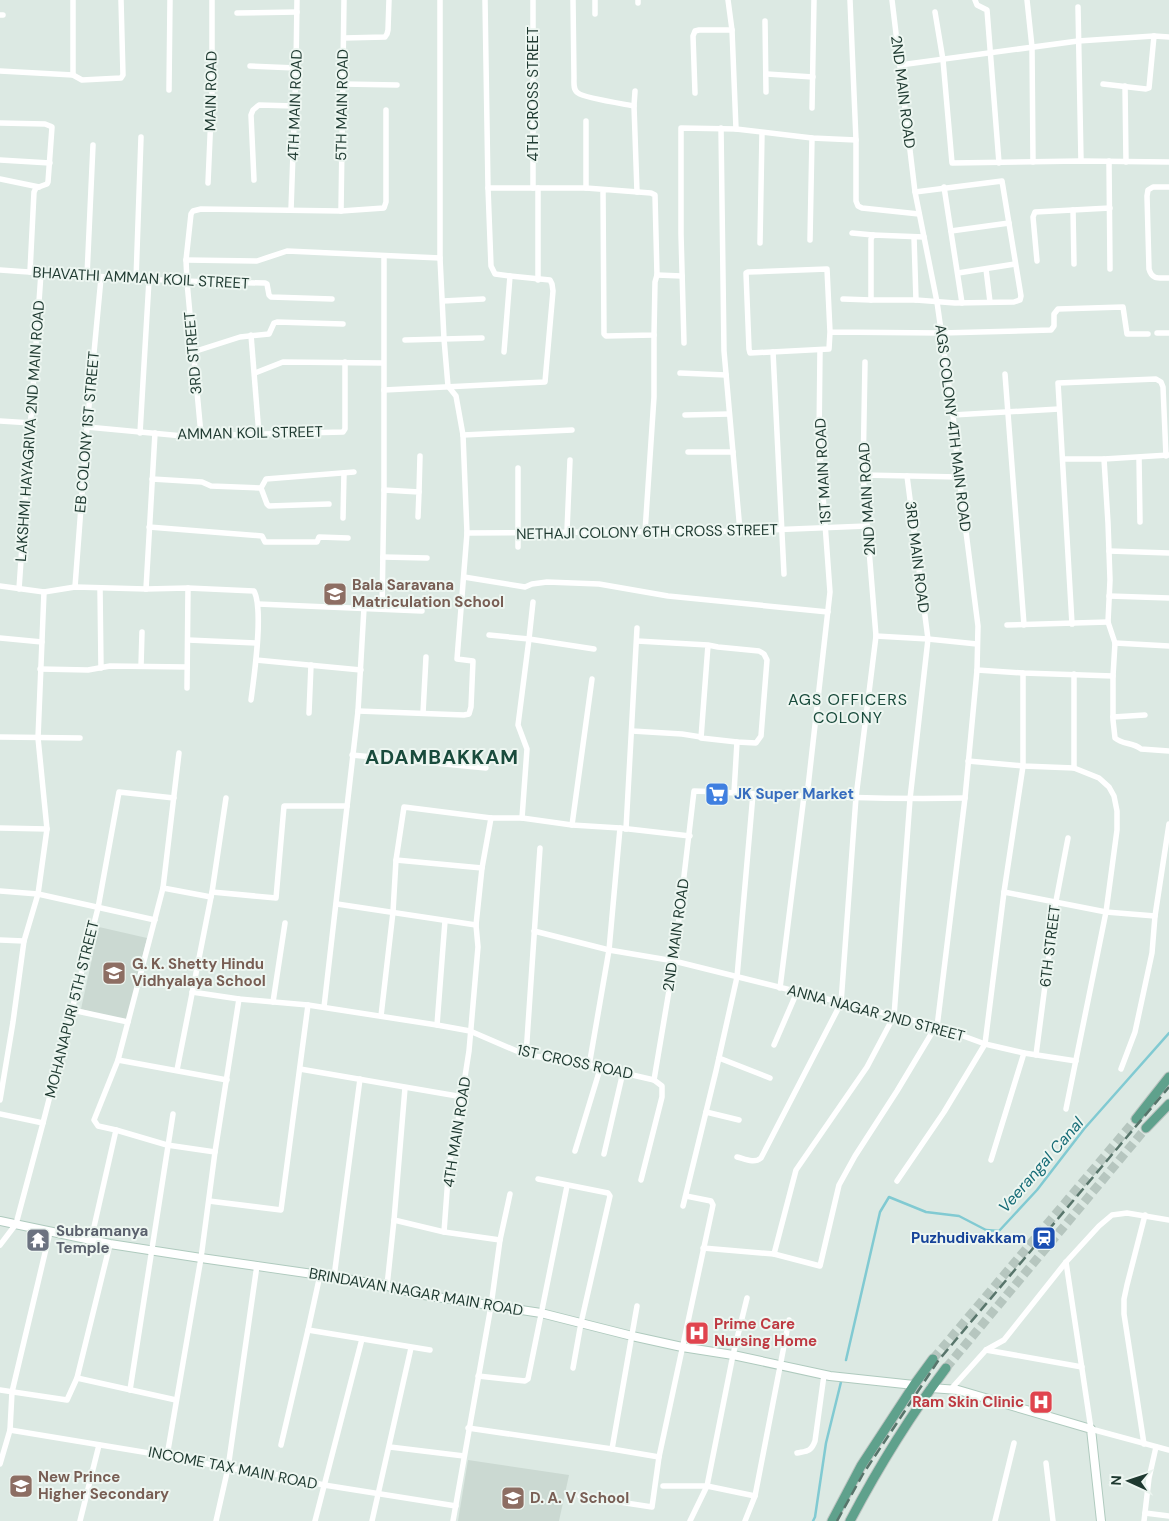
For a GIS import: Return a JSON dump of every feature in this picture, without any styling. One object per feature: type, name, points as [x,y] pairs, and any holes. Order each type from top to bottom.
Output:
[{"type":"main road","points":[[1136,1119],[1165,1090],[1169,1077]]},
{"type":"main road","points":[[1146,1128],[1169,1104]]},
{"type":"main road","points":[[832,1521],[860,1466],[933,1359]]},
{"type":"main road","points":[[850,1521],[873,1476],[946,1368]]},
{"type":"main road","points":[[860,1466],[873,1476]]},
{"type":"street","points":[[72,75],[73,0]]},
{"type":"street","points":[[0,71],[72,75],[82,80],[121,78],[123,75],[121,0]]},
{"type":"street","points":[[169,90],[170,0]]},
{"type":"street","name":"MAIN ROAD","points":[[208,183],[212,92],[212,0]]},
{"type":"street","name":"4TH MAIN ROAD","points":[[291,210],[297,0]]},
{"type":"street","name":"5TH MAIN ROAD","points":[[340,211],[344,0]]},
{"type":"street","points":[[344,38],[385,37],[388,34],[389,0]]},
{"type":"street","points":[[358,711],[469,714],[473,661],[458,659],[467,533],[462,435],[456,396],[448,386],[440,258],[440,0]]},
{"type":"street","points":[[384,390],[545,382],[552,284],[550,280],[495,274],[491,266],[485,0]]},
{"type":"street","name":"4TH CROSS STREET","points":[[533,0],[538,280]]},
{"type":"street","points":[[573,0],[574,89],[580,94],[634,106]]},
{"type":"street","points":[[595,0],[595,14]]},
{"type":"street","points":[[728,0],[732,30],[736,129]]},
{"type":"street","points":[[812,108],[814,0]]},
{"type":"street","points":[[850,0],[856,140],[856,201],[858,206],[862,208],[919,214]]},
{"type":"street","name":"2ND MAIN ROAD","points":[[892,0],[919,214]]},
{"type":"street","points":[[975,0],[977,5],[986,10],[999,163]]},
{"type":"street","points":[[1027,0],[1032,46],[1032,162]]},
{"type":"street","points":[[1078,6],[1081,161]]},
{"type":"street","points":[[237,13],[297,12]]},
{"type":"street","points":[[935,12],[943,60],[952,163],[1169,162]]},
{"type":"street","points":[[765,21],[766,92]]},
{"type":"street","points":[[695,93],[693,36],[699,30],[732,30]]},
{"type":"street","points":[[900,65],[1078,41],[1154,36],[1169,37]]},
{"type":"street","points":[[1103,84],[1150,88],[1154,36]]},
{"type":"street","points":[[250,66],[296,68]]},
{"type":"street","points":[[767,74],[813,77]]},
{"type":"street","points":[[342,84],[397,85]]},
{"type":"street","points":[[1125,86],[1126,162]]},
{"type":"street","points":[[635,91],[637,192]]},
{"type":"street","points":[[254,180],[251,115],[253,110],[259,105],[295,106]]},
{"type":"street","points":[[291,210],[340,211],[382,209],[386,206],[386,110]]},
{"type":"street","points":[[586,121],[586,188]]},
{"type":"street","points":[[0,123],[49,125],[52,130],[48,184],[36,188],[0,179]]},
{"type":"street","points":[[684,343],[681,129],[721,128],[812,138],[856,140]]},
{"type":"street","points":[[721,128],[724,351],[740,531]]},
{"type":"street","points":[[760,243],[762,133]]},
{"type":"street","points":[[136,280],[141,137]]},
{"type":"street","points":[[810,240],[812,138]]},
{"type":"street","points":[[88,276],[93,145]]},
{"type":"street","points":[[0,160],[50,163]]},
{"type":"street","points":[[1109,161],[1110,269]]},
{"type":"street","points":[[843,299],[962,303],[1014,302],[1020,300],[1021,296],[1002,181],[915,192]]},
{"type":"street","points":[[944,187],[962,303]]},
{"type":"street","points":[[1169,187],[1153,187],[1148,190],[1147,196],[1150,273],[1156,278],[1169,278]]},
{"type":"street","points":[[30,272],[36,188]]},
{"type":"street","points":[[488,188],[586,188],[651,193],[656,197],[657,276],[655,282],[654,397],[645,532]]},
{"type":"street","points":[[603,190],[604,335],[654,335]]},
{"type":"street","points":[[1037,261],[1033,217],[1035,212],[1110,208]]},
{"type":"street","name":"3RD STREET","points":[[201,435],[186,260],[190,219],[193,211],[200,209],[291,210]]},
{"type":"street","points":[[1073,210],[1074,264]]},
{"type":"street","name":"AGS COLONY 4TH MAIN ROAD","points":[[919,214],[937,302],[953,416],[978,626],[977,670],[965,798],[936,1027]]},
{"type":"street","points":[[951,231],[1009,223]]},
{"type":"street","points":[[852,233],[924,237]]},
{"type":"street","points":[[871,300],[871,242],[873,235]]},
{"type":"street","points":[[914,237],[916,300]]},
{"type":"street","points":[[186,260],[257,261],[287,251],[440,258]]},
{"type":"street","points":[[382,609],[384,256]]},
{"type":"street","points":[[958,273],[1015,264]]},
{"type":"street","points":[[827,269],[830,332],[829,349],[750,353],[746,273],[827,269]]},
{"type":"street","points":[[986,269],[990,302]]},
{"type":"street","name":"BHAVATHI AMMAN KOIL STREET","points":[[0,270],[136,280],[267,284],[271,297],[332,299]]},
{"type":"street","name":"LAKSHMI HAYAGRIVA 2ND MAIN ROAD","points":[[20,589],[41,274]]},
{"type":"street","points":[[504,352],[510,276]]},
{"type":"street","points":[[657,276],[682,276]]},
{"type":"street","name":"EB COLONY 1ST STREET","points":[[75,587],[101,278]]},
{"type":"street","points":[[140,433],[150,280]]},
{"type":"street","points":[[443,301],[482,299]]},
{"type":"street","points":[[830,332],[941,333],[1053,329],[1054,314],[1058,309],[1123,307],[1127,334],[1148,334]]},
{"type":"street","points":[[193,352],[240,337],[269,334],[274,323],[277,322],[343,324]]},
{"type":"street","points":[[1157,333],[1169,333]]},
{"type":"street","points":[[251,335],[259,435]]},
{"type":"street","points":[[405,340],[482,338]]},
{"type":"street","name":"1ST MAIN ROAD","points":[[780,988],[830,592],[819,441],[820,350]]},
{"type":"street","points":[[773,352],[784,574]]},
{"type":"street","points":[[255,373],[283,362],[383,363]]},
{"type":"street","name":"AMMAN KOIL STREET","points":[[87,427],[182,436],[345,431],[345,362]]},
{"type":"street","name":"2ND MAIN ROAD","points":[[841,1003],[856,796],[876,636],[863,475],[865,362]]},
{"type":"street","points":[[680,373],[726,375]]},
{"type":"street","points":[[1005,374],[1024,625]]},
{"type":"street","points":[[1063,459],[1167,456],[1163,386],[1161,382],[1156,379],[1058,383],[1072,624]]},
{"type":"street","points":[[953,416],[1060,409]]},
{"type":"street","points":[[685,415],[730,414]]},
{"type":"street","points":[[0,420],[32,423]]},
{"type":"street","points":[[462,435],[572,430]]},
{"type":"street","points":[[146,589],[155,434]]},
{"type":"street","points":[[688,452],[733,452]]},
{"type":"street","points":[[418,518],[420,456]]},
{"type":"street","points":[[1139,458],[1140,522]]},
{"type":"street","points":[[1104,459],[1109,551],[1108,622],[1116,643],[1113,676],[1115,738],[1120,742],[1137,745],[1141,749],[1169,751]]},
{"type":"street","points":[[567,532],[570,460]]},
{"type":"street","points":[[518,468],[518,548]]},
{"type":"street","points":[[329,504],[269,506],[262,488],[266,478],[354,472]]},
{"type":"street","points":[[343,518],[344,473]]},
{"type":"street","points":[[863,475],[959,476]]},
{"type":"street","name":"3RD MAIN ROAD","points":[[894,1016],[910,799],[928,639],[907,476]]},
{"type":"street","points":[[152,479],[202,482],[211,486],[262,488]]},
{"type":"street","points":[[384,490],[419,492]]},
{"type":"street","name":"NETHAJI COLONY 6TH CROSS STREET","points":[[467,533],[740,531],[867,526]]},
{"type":"street","points":[[149,528],[262,536],[265,542],[317,542],[319,537],[348,538]]},
{"type":"street","points":[[1109,551],[1169,553]]},
{"type":"street","points":[[383,557],[427,558]]},
{"type":"street","points":[[464,577],[525,587],[547,582],[599,584],[668,596],[828,612]]},
{"type":"street","points":[[0,586],[44,592],[75,587],[188,588],[254,591],[258,604],[257,642],[251,700]]},
{"type":"street","points":[[100,588],[101,668]]},
{"type":"street","points":[[187,688],[188,588]]},
{"type":"street","points":[[0,1100],[24,941],[38,894],[47,829],[38,738],[44,592]]},
{"type":"street","points":[[1109,596],[1169,598]]},
{"type":"street","points":[[522,818],[527,749],[518,725],[533,602]]},
{"type":"street","points":[[258,604],[422,612]]},
{"type":"street","points":[[324,1007],[358,711],[364,608]]},
{"type":"street","points":[[1007,625],[1108,622]]},
{"type":"street","points":[[589,1066],[609,950],[623,828],[632,731],[638,628]]},
{"type":"street","points":[[140,666],[142,632]]},
{"type":"street","points":[[489,635],[594,649]]},
{"type":"street","points":[[876,636],[978,644]]},
{"type":"street","points":[[0,638],[42,642]]},
{"type":"street","points":[[188,640],[257,642]]},
{"type":"street","points":[[632,731],[682,734],[756,743],[761,736],[767,660],[764,654],[759,651],[708,645],[636,641]]},
{"type":"street","points":[[1116,643],[1169,646]]},
{"type":"street","points":[[701,737],[708,645]]},
{"type":"street","points":[[423,713],[426,657]]},
{"type":"street","points":[[256,660],[361,670]]},
{"type":"street","points":[[309,713],[311,665]]},
{"type":"street","points":[[40,669],[88,670],[110,666],[187,667]]},
{"type":"street","points":[[977,670],[1023,674],[1113,676]]},
{"type":"street","points":[[897,1181],[944,1112],[985,1044],[1004,892],[1024,766],[1023,674]]},
{"type":"street","points":[[1074,674],[1074,768]]},
{"type":"street","points":[[572,825],[592,679]]},
{"type":"street","points":[[1113,717],[1145,715]]},
{"type":"street","points":[[0,737],[80,738]]},
{"type":"street","points":[[737,742],[734,793],[910,799],[965,798]]},
{"type":"street","points":[[179,753],[163,888],[118,1060],[94,1120],[98,1126],[167,1145],[215,1152]]},
{"type":"street","points":[[352,755],[486,768]]},
{"type":"street","points":[[968,761],[1074,768],[1099,778],[1109,787],[1114,796],[1117,811],[1117,830],[1106,912],[1066,1109]]},
{"type":"street","name":"2ND MAIN ROAD","points":[[654,1080],[674,961],[694,791],[734,793]]},
{"type":"street","name":"MOHANAPURI 5TH STREET","points":[[16,1224],[98,908],[119,792],[174,798]]},
{"type":"street","points":[[683,1206],[719,1058],[736,977],[753,794]]},
{"type":"street","points":[[177,1070],[211,894],[226,798]]},
{"type":"street","points":[[163,888],[211,894],[276,898],[284,806],[347,806]]},
{"type":"street","points":[[381,1016],[393,912],[396,860],[404,807],[491,818],[522,818],[572,825],[623,828],[690,836]]},
{"type":"street","name":"4TH MAIN ROAD","points":[[444,1232],[449,1164],[463,1097],[469,1050],[478,947],[476,925],[482,868],[491,818]]},
{"type":"street","points":[[1121,1069],[1135,1032],[1152,953],[1155,916],[1166,861],[1169,824]]},
{"type":"street","points":[[0,828],[47,829]]},
{"type":"street","name":"6TH STREET","points":[[1036,1055],[1056,901],[1068,838]]},
{"type":"street","points":[[526,1055],[540,848]]},
{"type":"street","points":[[396,860],[482,868]]},
{"type":"street","points":[[0,891],[38,894],[155,920]]},
{"type":"street","points":[[1004,892],[1106,912],[1155,916]]},
{"type":"street","points":[[337,904],[476,925]]},
{"type":"street","points":[[437,1025],[445,921]]},
{"type":"street","points":[[273,1002],[285,923]]},
{"type":"street","name":"ANNA NAGAR 2ND STREET","points":[[534,931],[609,950],[674,961],[894,1016],[936,1027],[985,1044],[1076,1062]]},
{"type":"street","points":[[0,940],[24,941]]},
{"type":"street","name":"1ST CROSS ROAD","points":[[192,992],[239,999],[324,1007],[437,1025],[470,1032],[526,1055],[576,1062],[654,1080]]},
{"type":"street","points":[[774,1045],[797,992]]},
{"type":"street","points":[[167,1456],[209,1201],[239,999]]},
{"type":"street","points":[[738,1157],[752,1161],[758,1161],[761,1158],[841,1003]]},
{"type":"street","points":[[209,1201],[280,1210],[308,1005]]},
{"type":"street","points":[[72,1010],[128,1022]]},
{"type":"street","points":[[774,1254],[796,1170],[867,1067],[894,1016]]},
{"type":"street","points":[[703,1248],[774,1254],[820,1266],[839,1185],[855,1156],[936,1027]]},
{"type":"street","points":[[991,1160],[1024,1053]]},
{"type":"street","points":[[719,1058],[770,1078]]},
{"type":"street","points":[[118,1060],[227,1080]]},
{"type":"street","points":[[300,1069],[463,1097]]},
{"type":"street","points":[[575,1151],[600,1069]]},
{"type":"street","points":[[604,1154],[623,1072]]},
{"type":"street","points":[[334,1277],[360,1079]]},
{"type":"street","points":[[641,1180],[662,1097],[662,1086],[654,1080]]},
{"type":"street","points":[[387,1286],[405,1088]]},
{"type":"street","points":[[706,1112],[738,1120]]},
{"type":"street","points":[[0,1114],[43,1123]]},
{"type":"street","points":[[130,1390],[173,1114]]},
{"type":"street","points":[[91,1240],[116,1130]]},
{"type":"street","points":[[538,1179],[608,1193],[610,1196],[572,1368]]},
{"type":"street","points":[[478,1376],[527,1380],[567,1186]]},
{"type":"street","points":[[453,1521],[491,1306],[500,1240],[510,1194]]},
{"type":"street","points":[[580,1496],[652,1507],[682,1347],[713,1205],[711,1201],[686,1196]]},
{"type":"street","points":[[951,1389],[986,1350],[1004,1340],[1066,1262],[1112,1215],[1127,1213],[1169,1220]]},
{"type":"street","points":[[1144,1444],[1124,1314],[1124,1299],[1145,1215]]},
{"type":"street","points":[[394,1220],[444,1232],[500,1240]]},
{"type":"street","name":"BRINDAVAN NAGAR MAIN ROAD","points":[[0,1221],[110,1244],[334,1277],[387,1286],[417,1294],[541,1313],[632,1336],[827,1376],[914,1385]]},
{"type":"street","points":[[0,1245],[16,1224]]},
{"type":"street","points":[[0,1462],[10,1430],[12,1392],[50,1232]]},
{"type":"street","points":[[0,1390],[67,1400],[77,1378],[110,1244]]},
{"type":"street","points":[[1066,1262],[1091,1429],[1101,1521]]},
{"type":"street","points":[[216,1521],[228,1468],[257,1266]]},
{"type":"street","points":[[281,1445],[320,1275]]},
{"type":"street","points":[[690,1521],[707,1486],[733,1356],[747,1298]]},
{"type":"street","points":[[612,1449],[637,1306]]},
{"type":"street","points":[[745,1521],[755,1496],[789,1320]]},
{"type":"street","points":[[308,1330],[430,1350]]},
{"type":"street","points":[[316,1521],[362,1339]]},
{"type":"street","points":[[372,1521],[411,1348]]},
{"type":"street","points":[[986,1350],[1082,1367]]},
{"type":"street","points":[[797,1453],[813,1448],[827,1376]]},
{"type":"street","points":[[77,1378],[176,1400]]},
{"type":"street","points":[[931,1388],[951,1389],[1169,1450]]},
{"type":"street","points":[[468,1428],[660,1457]]},
{"type":"street","name":"INCOME TAX MAIN ROAD","points":[[10,1430],[456,1506]]},
{"type":"street","points":[[996,1521],[1014,1443]]},
{"type":"street","points":[[81,1521],[99,1445]]},
{"type":"street","points":[[390,1447],[464,1456]]},
{"type":"street","points":[[1144,1521],[1149,1478],[1156,1447]]},
{"type":"street","points":[[1046,1463],[1053,1521]]},
{"type":"street","points":[[663,1486],[707,1486],[755,1496]]},
{"type":"street","points":[[1145,1513],[1169,1516]]},
{"type":"shaded area","name":"G. K. Shetty Hindu Vidhyalaya School","points":[[99,927],[147,938],[127,1021],[81,1009]]},
{"type":"shaded area","name":"D. A. V School","points":[[468,1460],[569,1475],[559,1521],[458,1521]]},
{"type":"waterway","name":"Veerangal Canal","points":[[846,1360],[880,1212],[889,1197],[926,1212],[959,1216],[986,1230],[999,1231],[1037,1190],[1084,1129],[1169,1033]]},
{"type":"waterway","name":"Veerangal Canal","points":[[813,1521],[826,1443],[841,1382]]},
{"type":"tunnel","points":[[933,1359],[1136,1119]]},
{"type":"tunnel","points":[[946,1368],[1146,1128]]},
{"type":"railway","points":[[837,1521],[863,1474],[938,1361],[1169,1087]]},
{"type":"place","name":"Bala Saravana Matriculation School","points":[[335,594]]},
{"type":"place","name":"JK Super Market","points":[[717,794]]},
{"type":"place","name":"G. K. Shetty Hindu Vidhyalaya School","points":[[114,973]]},
{"type":"place","name":"Puzhudivakkam","points":[[1044,1238]]},
{"type":"place","name":"Subramanya Temple","points":[[38,1240]]},
{"type":"place","name":"Prime Care Nursing Home","points":[[697,1333]]},
{"type":"place","name":"Ram Skin Clinic","points":[[1041,1402]]},
{"type":"place","name":"New Prince Higher Secondary","points":[[21,1486]]},
{"type":"place","name":"D. A. V School","points":[[513,1498]]},
{"type":"district","name":"AGS OFFICERS COLONY","points":[[848,708]]},
{"type":"district","name":"ADAMBAKKAM","points":[[442,757]]}]
